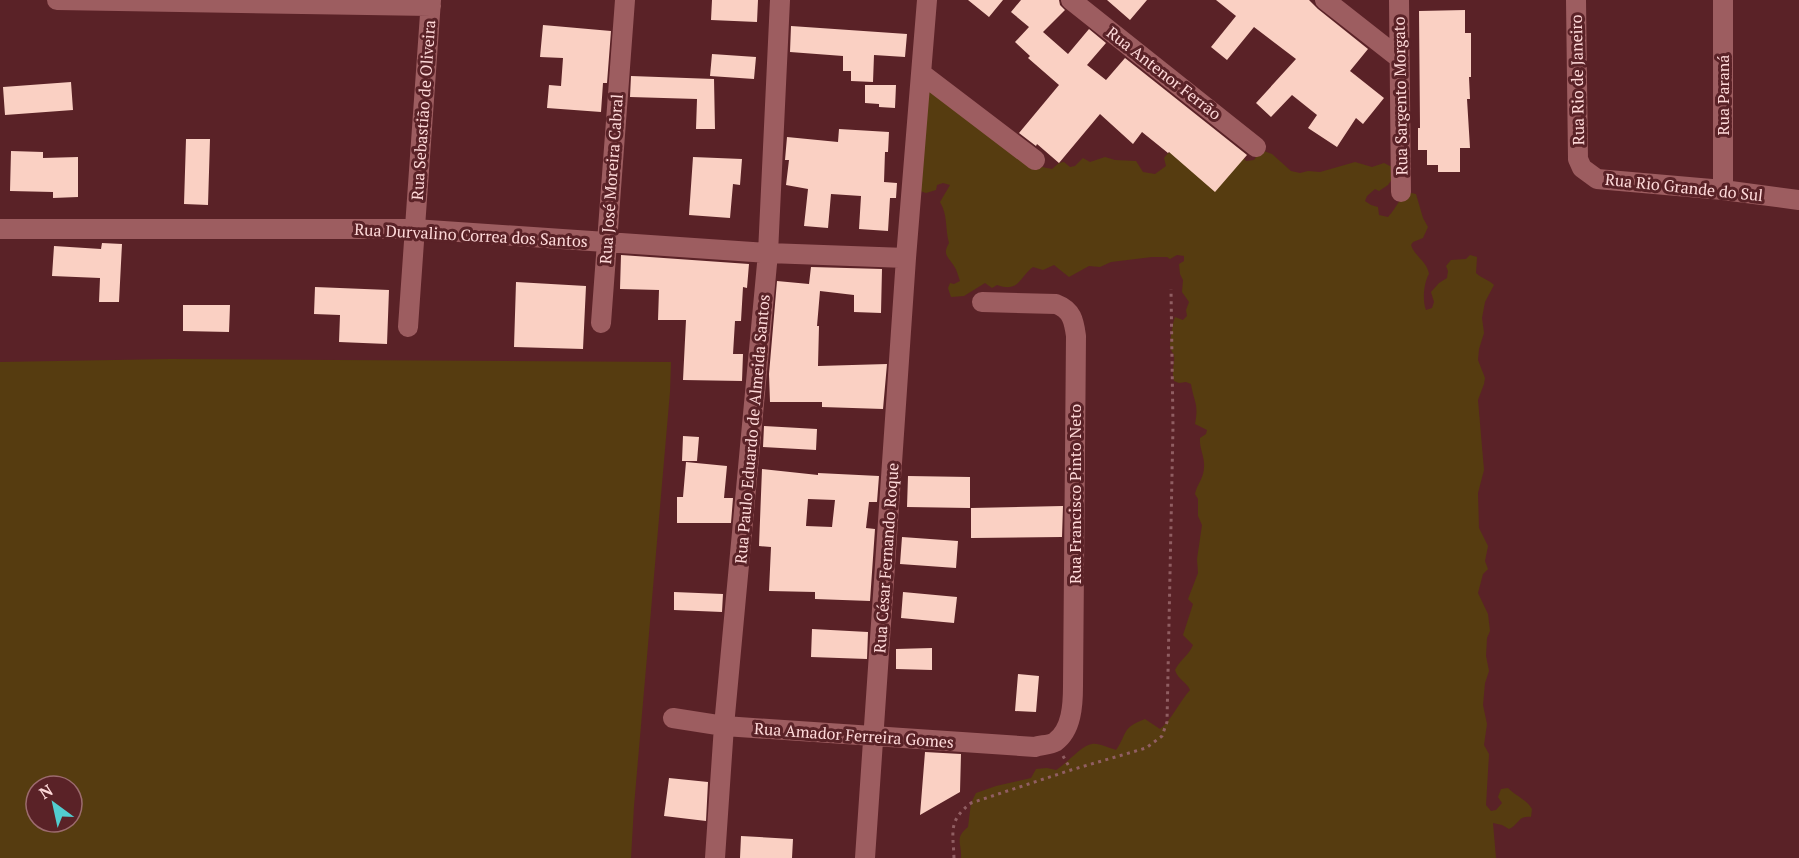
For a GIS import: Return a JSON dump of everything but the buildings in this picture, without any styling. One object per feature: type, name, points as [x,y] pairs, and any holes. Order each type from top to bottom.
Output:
[{"type":"street","points":[[57,0],[431,3]]},
{"type":"street","name":"Rua José Moreira Cabral","points":[[601,323],[625,0]]},
{"type":"street","name":"Rua Paulo Eduardo de Almeida Santos","points":[[715,858],[724,726],[768,253],[780,0]]},
{"type":"street","name":"Rua César Fernando Roque","points":[[865,858],[906,258],[927,0]]},
{"type":"street","name":"Rua Antenor Ferrão","points":[[1071,0],[1256,147]]},
{"type":"street","points":[[1325,0],[1399,58]]},
{"type":"street","name":"Rua Sargento Morgato","points":[[1399,0],[1401,192]]},
{"type":"street","name":"Rua Rio de Janeiro","points":[[1576,0],[1578,159]]},
{"type":"street","name":"Rua Paraná","points":[[1723,0],[1723,190]]},
{"type":"street","name":"Rua Sebastião de Oliveira","points":[[408,327],[431,3]]},
{"type":"street","points":[[922,74],[1035,160]]},
{"type":"street","name":"Rua Rio Grande do Sul","points":[[1578,159],[1587,173],[1598,179],[1723,190],[1799,200]]},
{"type":"street","name":"Rua Durvalino Correa dos Santos","points":[[0,229],[414,229],[768,253],[906,258]]},
{"type":"street","name":"Rua Francisco Pinto Neto","points":[[982,302],[1056,304],[1064,307],[1071,314],[1075,327],[1072,712],[1065,729],[1055,742],[1035,747]]},
{"type":"street","name":"Rua Amador Ferreira Gomes","points":[[673,718],[724,726],[1035,747]]},
{"type":"path","points":[[954,858],[953,826],[958,814],[972,803],[1146,748],[1162,736],[1165,729],[1167,722],[1173,426],[1171,289]]},
{"type":"shaded area","points":[[922,74],[1037,166],[1052,169],[1059,163],[1064,162],[1070,167],[1075,166],[1083,158],[1090,162],[1105,157],[1136,161],[1143,172],[1155,174],[1166,166],[1164,158],[1168,153],[1177,151],[1241,155],[1246,161],[1254,160],[1264,151],[1272,154],[1291,171],[1300,173],[1320,172],[1355,162],[1372,167],[1384,163],[1392,167],[1394,176],[1388,185],[1379,191],[1375,189],[1365,201],[1378,207],[1379,215],[1388,217],[1406,192],[1416,194],[1428,227],[1423,238],[1411,245],[1429,274],[1424,292],[1426,310],[1432,308],[1434,302],[1431,292],[1447,278],[1446,266],[1451,260],[1466,259],[1470,255],[1477,257],[1476,273],[1494,285],[1485,302],[1482,318],[1484,333],[1478,360],[1485,378],[1478,400],[1484,470],[1478,493],[1479,528],[1488,546],[1485,561],[1488,569],[1483,574],[1478,593],[1488,614],[1490,631],[1487,638],[1486,656],[1489,671],[1485,683],[1483,705],[1487,724],[1484,745],[1489,754],[1486,805],[1491,811],[1496,810],[1502,803],[1498,797],[1501,789],[1508,788],[1532,809],[1531,817],[1523,817],[1509,829],[1493,823],[1496,858],[961,858],[960,838],[968,827],[971,803],[976,793],[1031,778],[1036,769],[1056,770],[1088,745],[1098,744],[1116,750],[1128,728],[1145,719],[1160,729],[1168,722],[1190,690],[1175,670],[1193,645],[1183,635],[1193,604],[1188,599],[1198,573],[1197,559],[1202,525],[1198,516],[1198,499],[1195,494],[1204,471],[1200,438],[1206,434],[1207,430],[1195,424],[1196,407],[1191,384],[1179,383],[1174,381],[1173,377],[1174,356],[1170,346],[1173,323],[1175,317],[1183,320],[1187,316],[1186,310],[1189,302],[1182,292],[1183,280],[1180,274],[1179,264],[1184,261],[1184,256],[1177,255],[1170,259],[1152,257],[1111,262],[1100,267],[1089,266],[1069,277],[1054,265],[1043,270],[1033,267],[1018,283],[1010,287],[997,285],[992,288],[985,283],[964,296],[951,297],[948,288],[950,283],[960,281],[946,253],[949,243],[940,202],[950,185],[943,183],[937,185],[936,190],[926,193],[920,191]]},
{"type":"shaded area","points":[[170,359],[671,362],[631,858],[0,858],[0,362]]}]
